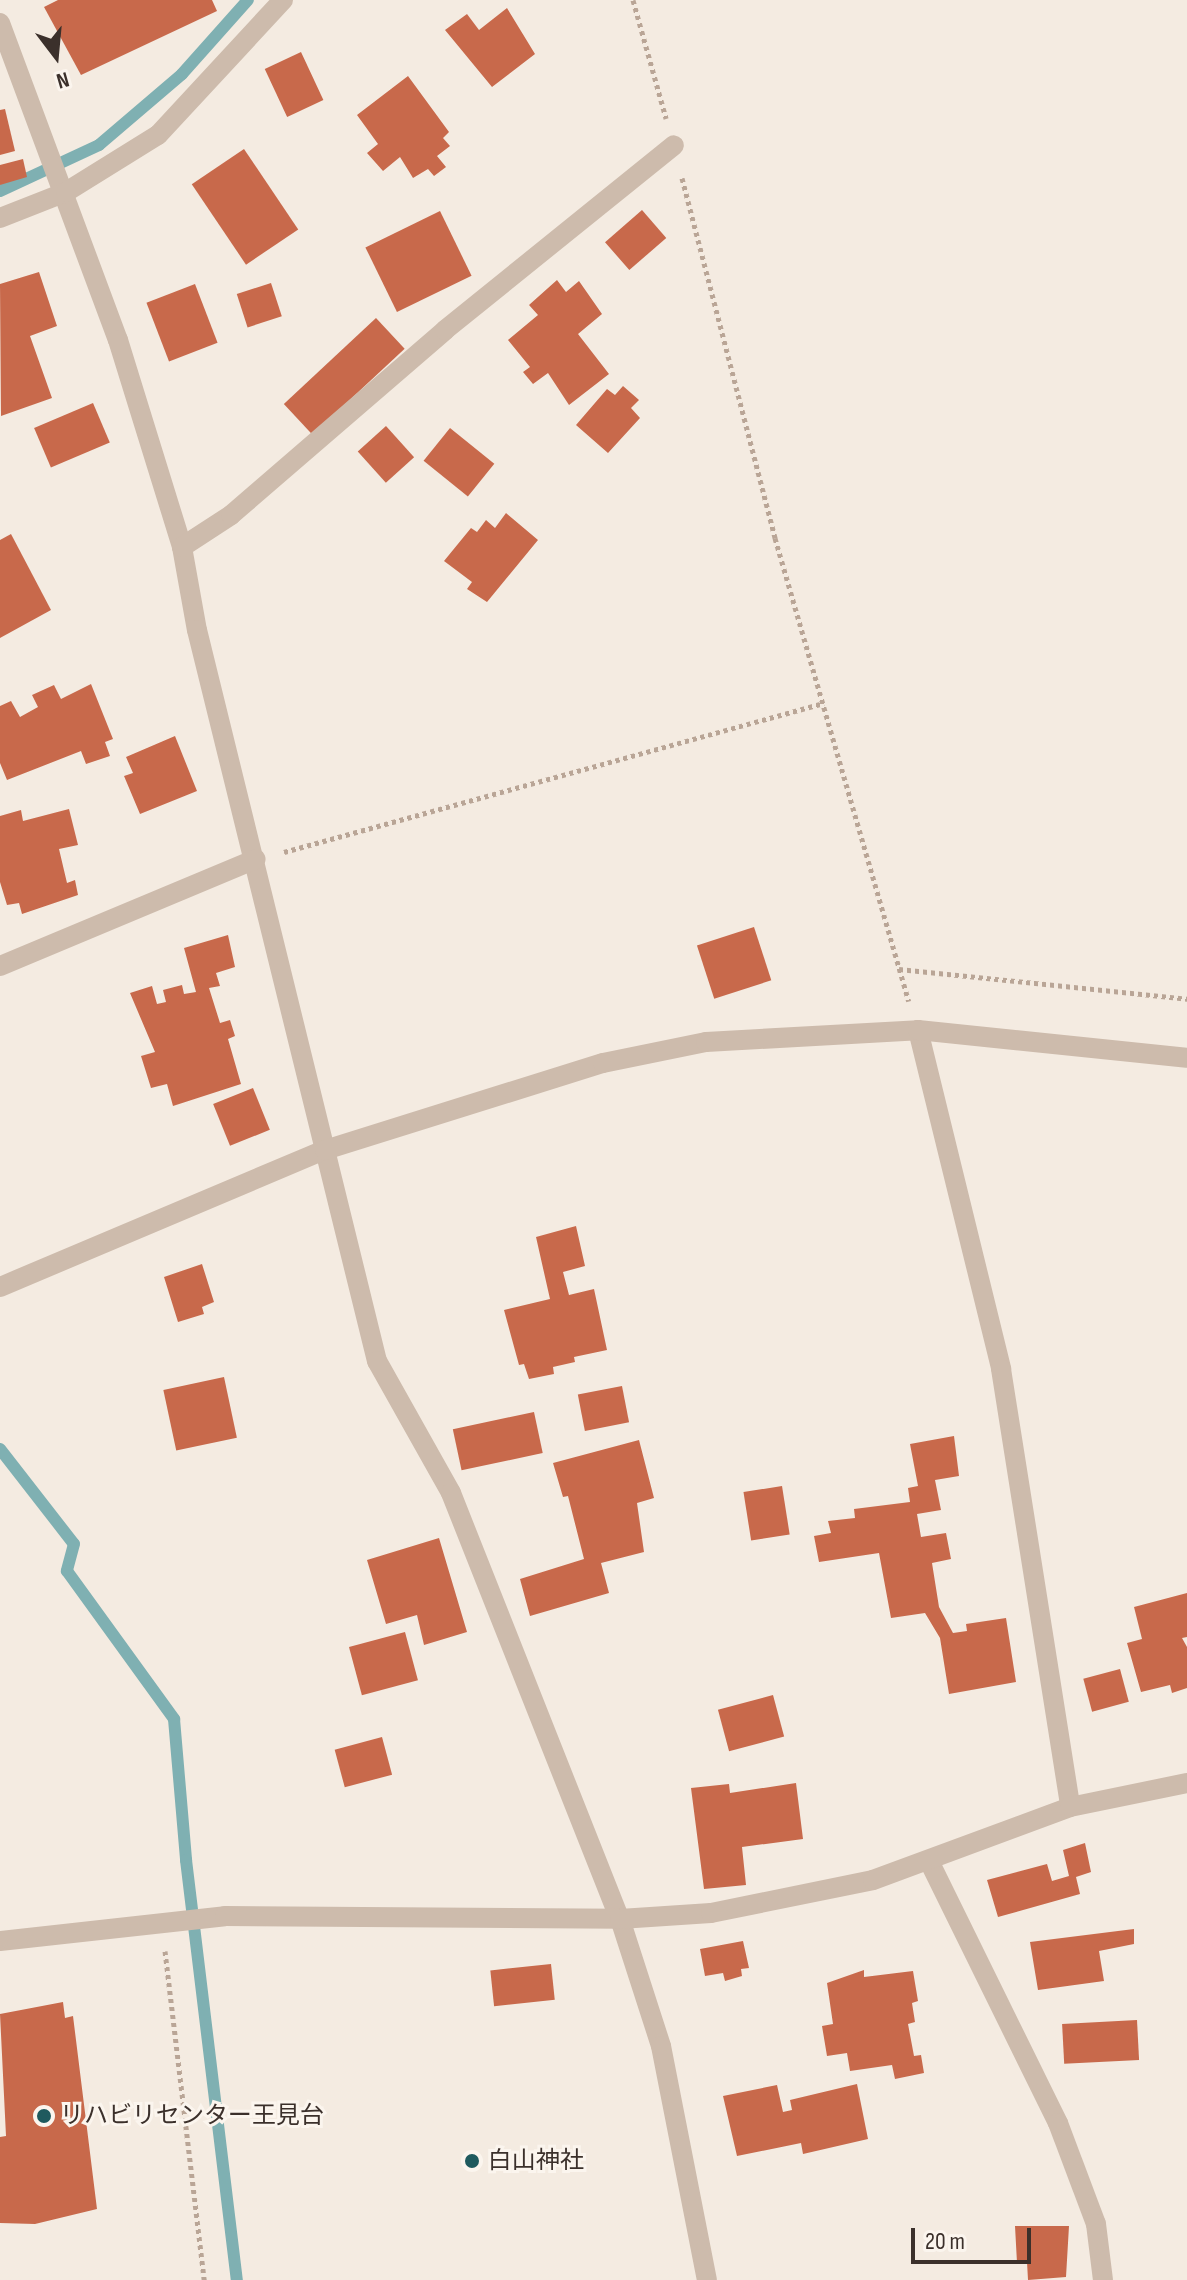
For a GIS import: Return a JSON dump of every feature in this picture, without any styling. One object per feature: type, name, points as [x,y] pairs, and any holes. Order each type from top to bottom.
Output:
[{"type":"street","points":[[0,218],[66,192],[158,135],[283,0]]},
{"type":"street","points":[[0,23],[66,192],[182,547],[197,630],[256,859],[377,1361],[451,1493],[620,1919],[661,2046],[707,2280]]},
{"type":"street","points":[[182,547],[231,515],[445,330],[674,145]]},
{"type":"street","points":[[0,966],[256,859]]},
{"type":"street","points":[[918,1030],[1001,1369],[1070,1807]]},
{"type":"street","points":[[0,1287],[325,1150],[603,1063],[706,1042],[918,1030],[1187,1058]]},
{"type":"street","points":[[0,1941],[225,1916],[620,1919],[779,1903],[930,1863],[1070,1807],[1187,1783]]},
{"type":"street","points":[[930,1863],[1058,2123],[1096,2224],[1103,2280]]},
{"type":"path","points":[[633,0],[674,145],[775,538],[918,1030]]},
{"type":"path","points":[[256,859],[824,703]]},
{"type":"path","points":[[899,969],[1187,999]]},
{"type":"path","points":[[164,1922],[204,2280]]},
{"type":"building","points":[[58,0],[212,0],[217,11],[81,75],[44,7]]},
{"type":"building","points":[[507,8],[535,54],[492,87],[445,30],[467,14],[479,30]]},
{"type":"building","points":[[301,52],[323,100],[287,117],[265,69]]},
{"type":"building","points":[[408,76],[449,132],[443,138],[450,146],[437,156],[446,167],[434,176],[428,169],[413,178],[400,157],[383,171],[367,153],[378,144],[357,115]]},
{"type":"building","points":[[5,109],[15,151],[0,155],[0,110]]},
{"type":"building","points":[[244,149],[298,229],[246,265],[192,184]]},
{"type":"building","points":[[23,159],[27,177],[0,185],[0,165]]},
{"type":"building","points":[[642,210],[666,238],[629,270],[605,242]]},
{"type":"building","points":[[440,211],[472,276],[397,312],[365,247]]},
{"type":"building","points":[[39,272],[57,326],[30,336],[52,398],[1,416],[0,284]]},
{"type":"building","points":[[557,280],[566,292],[579,281],[602,314],[578,334],[609,374],[569,405],[548,373],[533,384],[523,372],[530,367],[508,340],[538,315],[529,305]]},
{"type":"building","points":[[271,283],[282,316],[248,327],[237,294]]},
{"type":"building","points":[[195,284],[218,343],[169,361],[146,303]]},
{"type":"building","points":[[376,318],[405,349],[312,435],[284,404]]},
{"type":"building","points":[[623,386],[639,400],[631,408],[640,418],[608,453],[576,425],[607,389],[615,395]]},
{"type":"building","points":[[93,403],[110,443],[51,468],[34,428]]},
{"type":"building","points":[[386,426],[414,457],[386,483],[358,451]]},
{"type":"building","points":[[450,428],[494,464],[468,497],[424,461]]},
{"type":"building","points":[[506,513],[538,540],[487,602],[467,589],[472,582],[444,561],[471,528],[477,532],[486,520],[495,528]]},
{"type":"building","points":[[11,534],[51,610],[0,638],[0,540]]},
{"type":"building","points":[[91,684],[113,739],[105,742],[110,756],[86,764],[81,751],[7,780],[0,763],[0,706],[11,701],[20,717],[38,707],[32,695],[54,685],[61,699]]},
{"type":"building","points":[[175,736],[197,791],[140,814],[124,776],[133,773],[126,757]]},
{"type":"building","points":[[69,809],[78,845],[59,849],[67,883],[75,880],[78,895],[22,914],[19,903],[7,905],[0,882],[0,816],[21,810],[23,821]]},
{"type":"building","points":[[754,927],[771,980],[714,999],[697,946]]},
{"type":"building","points":[[228,935],[235,967],[216,973],[220,986],[209,988],[220,1023],[230,1020],[235,1036],[228,1039],[241,1084],[173,1106],[167,1084],[151,1088],[141,1056],[155,1052],[130,993],[152,986],[157,1004],[166,1002],[163,990],[182,985],[184,994],[196,992],[184,948]]},
{"type":"building","points":[[253,1088],[270,1130],[230,1146],[213,1104]]},
{"type":"building","points":[[576,1226],[585,1266],[563,1272],[569,1295],[594,1289],[607,1350],[574,1357],[575,1362],[553,1367],[554,1374],[529,1379],[524,1364],[519,1365],[504,1310],[550,1299],[536,1237]]},
{"type":"building","points":[[202,1264],[214,1302],[202,1307],[204,1314],[178,1322],[164,1277]]},
{"type":"building","points":[[224,1377],[237,1438],[176,1451],[163,1390]]},
{"type":"building","points":[[622,1386],[629,1422],[585,1431],[578,1395]]},
{"type":"building","points":[[534,1412],[543,1453],[462,1470],[453,1429]]},
{"type":"building","points":[[954,1436],[959,1476],[935,1480],[941,1510],[917,1514],[921,1537],[946,1533],[951,1559],[932,1563],[939,1607],[953,1633],[967,1631],[966,1624],[1006,1618],[1016,1682],[949,1694],[940,1638],[925,1613],[891,1618],[879,1553],[819,1562],[814,1536],[831,1533],[828,1521],[855,1518],[854,1509],[910,1502],[908,1488],[918,1486],[910,1444]]},
{"type":"building","points":[[639,1440],[654,1498],[637,1503],[644,1552],[601,1563],[609,1593],[530,1616],[520,1579],[584,1559],[568,1496],[563,1497],[553,1463]]},
{"type":"building","points":[[782,1486],[790,1534],[751,1540],[743,1492]]},
{"type":"building","points":[[439,1538],[467,1632],[424,1645],[417,1615],[386,1624],[367,1560]]},
{"type":"building","points":[[1187,1593],[1187,1637],[1182,1638],[1187,1647],[1187,1688],[1172,1693],[1170,1685],[1141,1692],[1127,1643],[1142,1639],[1134,1607]]},
{"type":"building","points":[[405,1632],[418,1680],[362,1695],[349,1647]]},
{"type":"building","points":[[1120,1669],[1129,1702],[1092,1712],[1083,1679]]},
{"type":"building","points":[[773,1695],[784,1737],[729,1751],[718,1710]]},
{"type":"building","points":[[382,1737],[392,1775],[345,1787],[335,1750]]},
{"type":"building","points":[[796,1783],[803,1839],[742,1847],[746,1885],[704,1889],[691,1788],[729,1784],[730,1793]]},
{"type":"building","points":[[1085,1843],[1091,1872],[1076,1877],[1080,1894],[998,1917],[987,1880],[1047,1864],[1052,1881],[1069,1876],[1063,1850]]},
{"type":"building","points":[[1134,1929],[1134,1944],[1099,1951],[1104,1981],[1038,1990],[1030,1942]]},
{"type":"building","points":[[743,1941],[749,1968],[741,1969],[742,1976],[725,1981],[723,1973],[705,1976],[700,1949]]},
{"type":"building","points":[[551,1964],[555,2000],[494,2006],[490,1970]]},
{"type":"building","points":[[864,1970],[864,1977],[913,1971],[918,2001],[912,2003],[915,2022],[908,2024],[914,2056],[921,2055],[924,2073],[895,2079],[892,2065],[850,2071],[847,2053],[827,2056],[822,2026],[833,2024],[827,1983]]},
{"type":"building","name":"リハビリセンター王見台","points":[[63,2002],[65,2018],[73,2016],[97,2209],[35,2224],[0,2223],[0,2137],[6,2136],[0,2014]]},
{"type":"building","points":[[1137,2020],[1139,2060],[1064,2064],[1062,2024]]},
{"type":"building","points":[[857,2084],[868,2139],[803,2154],[801,2143],[737,2156],[723,2096],[777,2085],[783,2112],[792,2110],[790,2100]]},
{"type":"building","points":[[1015,2226],[1069,2226],[1066,2277],[1028,2280],[1027,2262],[1017,2263]]},
{"type":"waterway","points":[[0,191],[99,145],[182,74],[248,0]]},
{"type":"waterway","points":[[0,1449],[74,1544],[67,1571],[174,1719],[186,1860],[237,2280]]},
{"type":"place","name":"リハビリセンター王見台","points":[[44,2116]]},
{"type":"place","name":"白山神社","points":[[472,2161]]}]
